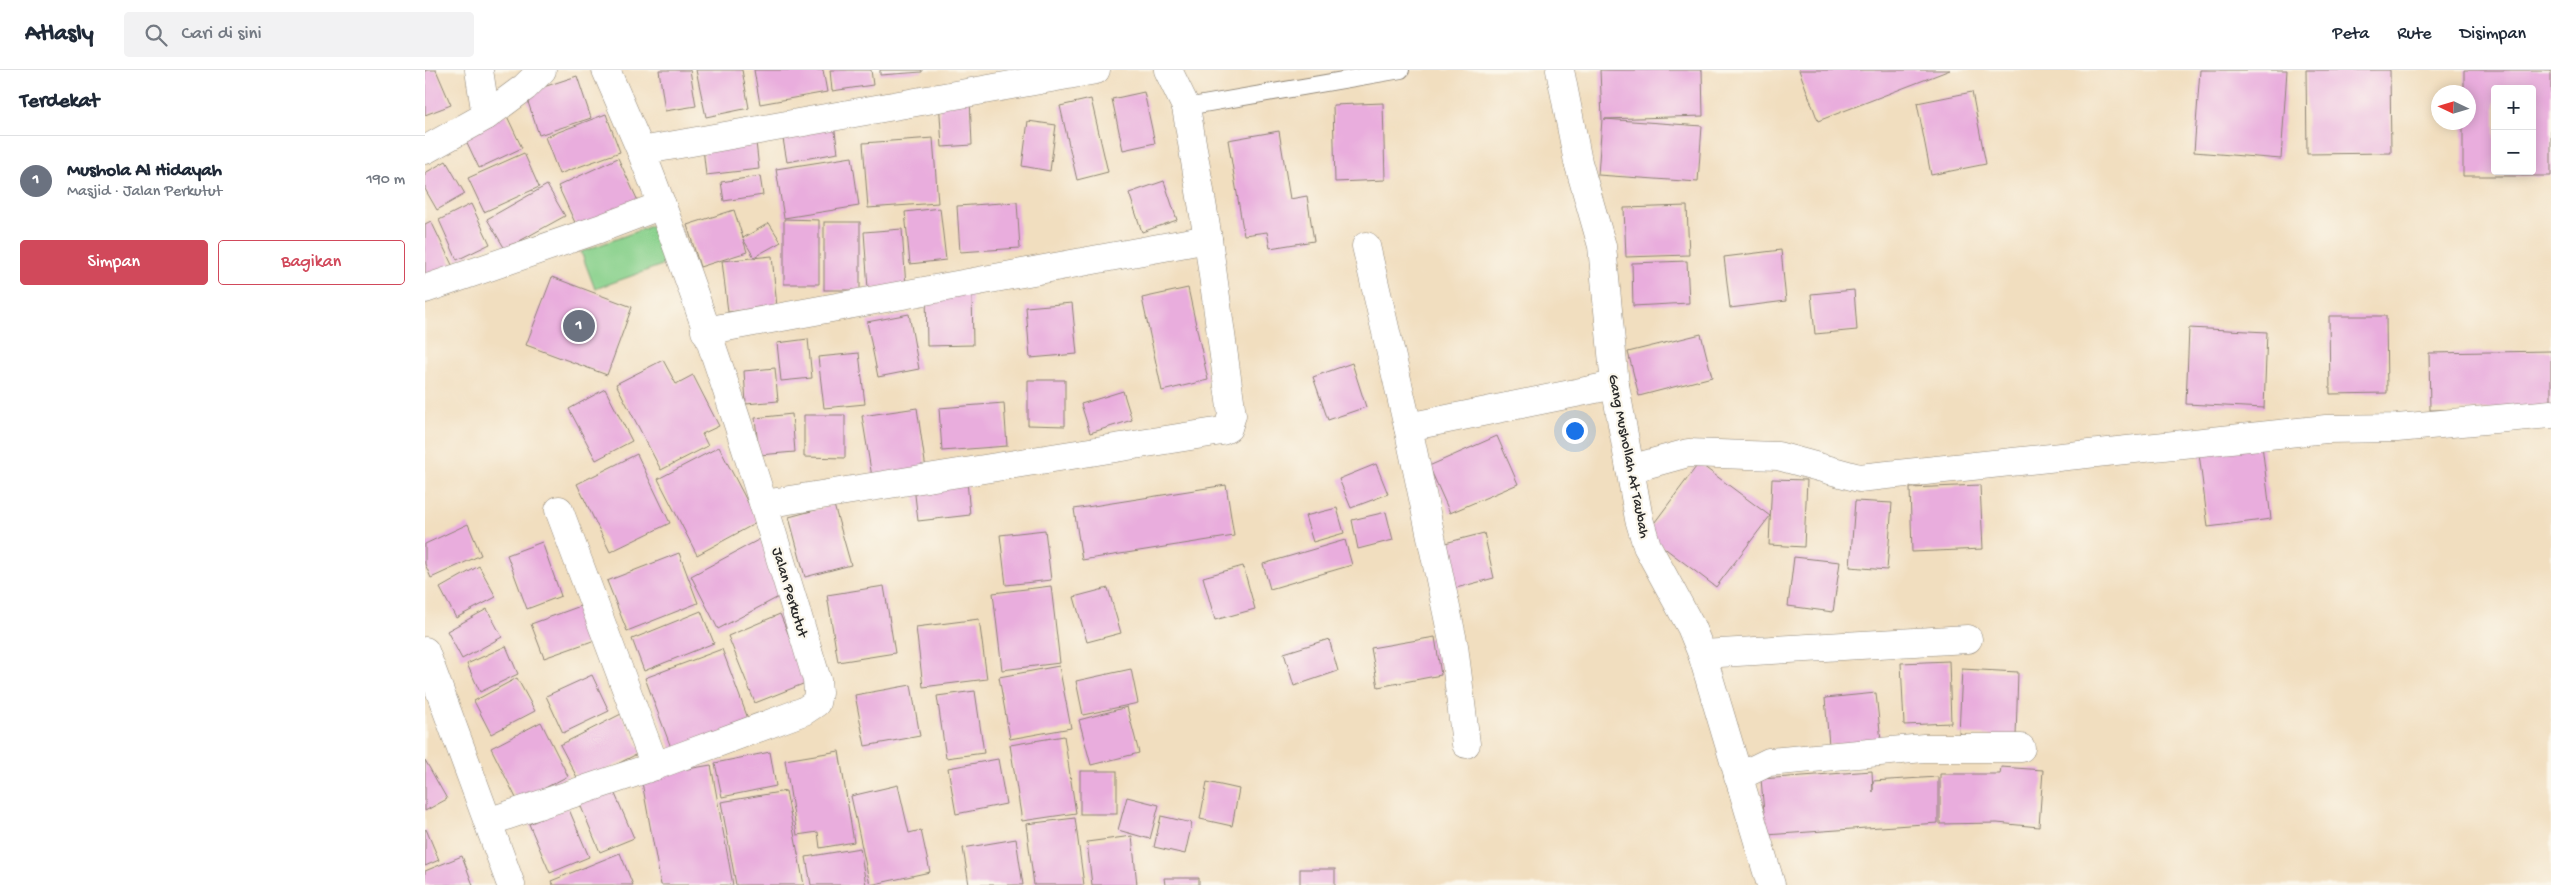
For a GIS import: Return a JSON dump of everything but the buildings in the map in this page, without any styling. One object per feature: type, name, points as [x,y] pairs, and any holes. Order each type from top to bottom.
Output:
[{"type":"street","points":[[479,70],[486,116]]},
{"type":"street","points":[[425,150],[486,116],[525,88],[542,70]]},
{"type":"street","name":"Jalan Perkutut","points":[[606,70],[662,205],[764,504],[817,680],[818,694],[816,703],[804,711],[655,766]]},
{"type":"street","points":[[641,151],[1096,70]]},
{"type":"street","points":[[764,504],[1212,433],[1228,428],[1232,415],[1208,239],[1185,107],[1168,70]]},
{"type":"street","name":"Gang Mushollah At Taubah","points":[[1560,70],[1578,162],[1602,246],[1615,385],[1639,519],[1647,546],[1691,627],[1702,654],[1771,885]]},
{"type":"street","points":[[425,289],[599,229],[662,205]]},
{"type":"street","points":[[705,331],[1208,239]]},
{"type":"street","points":[[1366,246],[1408,427],[1454,646],[1466,744]]},
{"type":"street","points":[[1408,427],[1615,385]]},
{"type":"street","points":[[1630,469],[1688,453],[1778,456],[1859,478],[2326,428],[2397,428],[2551,414]]},
{"type":"street","points":[[488,822],[655,766],[559,510]]},
{"type":"street","points":[[1702,654],[1968,639]]},
{"type":"street","points":[[425,651],[511,885]]},
{"type":"street","points":[[1739,777],[1769,762],[1924,748],[2021,748]]},
{"type":"lane","points":[[1185,107],[1401,70]]},
{"type":"green space","points":[[651,226],[665,264],[595,289],[581,252]]},
{"type":"place","name":"Mushola Al Hidayah","points":[[579,326]]}]
